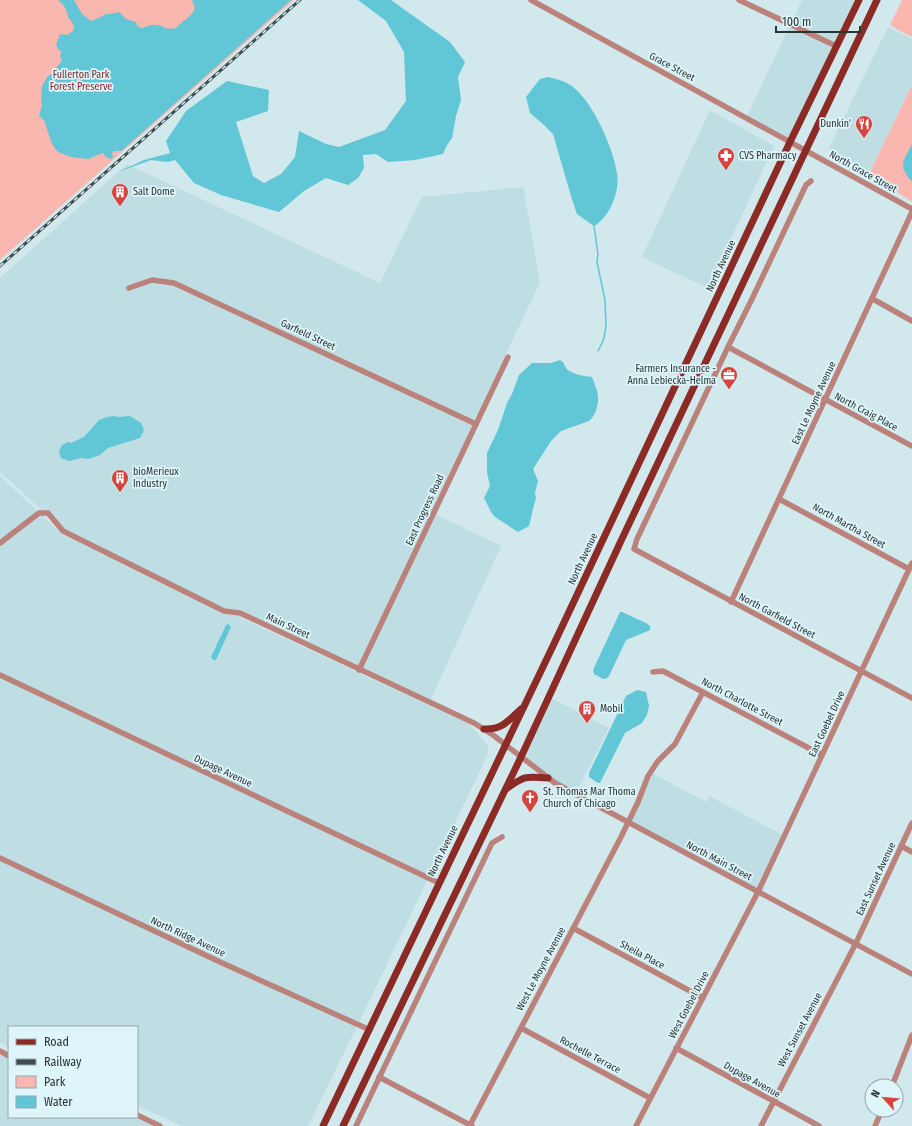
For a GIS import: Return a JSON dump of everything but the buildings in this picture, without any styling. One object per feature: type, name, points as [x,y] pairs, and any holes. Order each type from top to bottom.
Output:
[{"type":"main road","name":"North Avenue","points":[[323,1126],[524,706],[790,142],[859,0]]},
{"type":"main road","points":[[343,1126],[521,758],[620,542],[878,0]]},
{"type":"main road","points":[[484,729],[493,730],[500,728],[524,706]]},
{"type":"main road","points":[[506,789],[520,778],[548,778]]},
{"type":"street","name":"Grace Street","points":[[531,0],[806,150]]},
{"type":"street","points":[[739,0],[836,46]]},
{"type":"street","name":"North Grace Street","points":[[806,150],[912,209]]},
{"type":"street","points":[[728,347],[752,300],[806,185],[811,181]]},
{"type":"street","name":"East Le Moyne Avenue","points":[[731,602],[912,212]]},
{"type":"street","name":"Garfield Street","points":[[129,288],[152,280],[174,283],[476,424]]},
{"type":"street","points":[[872,299],[912,321]]},
{"type":"street","name":"North Craig Place","points":[[728,347],[912,446]]},
{"type":"street","name":"North Garfield Street","points":[[728,347],[637,539],[634,550],[912,698]]},
{"type":"street","name":"East Progress Road","points":[[359,670],[508,357]]},
{"type":"street","name":"North Martha Street","points":[[779,498],[909,569]]},
{"type":"street","name":"Main Street","points":[[0,543],[39,513],[48,513],[63,532],[224,611],[240,613],[474,723],[521,758]]},
{"type":"street","name":"East Goebel Drive","points":[[758,892],[912,563]]},
{"type":"street","name":"North Charlotte Street","points":[[653,672],[663,671],[822,755]]},
{"type":"street","name":"Dupage Avenue","points":[[0,675],[439,883]]},
{"type":"street","points":[[628,822],[648,776],[658,761],[675,744],[703,692]]},
{"type":"street","name":"North Main Street","points":[[521,758],[560,786],[912,974]]},
{"type":"street","name":"West Le Moyne Avenue","points":[[471,1125],[628,822]]},
{"type":"street","name":"East Sunset Avenue","points":[[856,943],[912,823]]},
{"type":"street","points":[[356,1126],[492,843],[502,838]]},
{"type":"street","points":[[901,846],[912,852]]},
{"type":"street","name":"North Ridge Avenue","points":[[0,858],[220,962],[370,1030]]},
{"type":"street","name":"West Goebel Drive","points":[[636,1126],[758,892]]},
{"type":"street","name":"Sheila Place","points":[[573,928],[703,998]]},
{"type":"street","name":"West Sunset Avenue","points":[[761,1126],[856,943]]},
{"type":"street","name":"Rochelle Terrace","points":[[521,1028],[650,1098]]},
{"type":"street","points":[[895,1078],[912,1035]]},
{"type":"street","name":"Dupage Avenue","points":[[676,1048],[819,1126]]},
{"type":"street","points":[[380,1077],[471,1125]]},
{"type":"street","points":[[138,1115],[160,1126]]},
{"type":"shaded area","points":[[802,0],[856,0],[789,139],[747,116]]},
{"type":"shaded area","points":[[888,27],[912,39],[912,85],[870,172],[829,148]]},
{"type":"shaded area","points":[[710,110],[774,146],[708,288],[642,257]]},
{"type":"shaded area","points":[[127,164],[380,283],[422,197],[523,187],[540,282],[358,667],[239,610],[223,608],[64,530],[0,472],[0,278]]},
{"type":"shaded area","points":[[0,476],[63,535],[469,724],[488,746],[488,754],[308,1126],[182,1126],[138,1106],[138,1026],[8,1026],[8,1047],[0,1043]]},
{"type":"shaded area","points":[[435,514],[501,546],[430,701],[361,669]]},
{"type":"shaded area","points":[[551,698],[609,728],[577,791],[556,781],[524,756]]},
{"type":"shaded area","points":[[652,773],[706,802],[709,796],[783,835],[757,890],[631,821]]},
{"type":"shaded area","points":[[0,1055],[8,1059],[8,1118],[135,1118],[153,1126],[0,1126]]},
{"type":"green space","name":"Fullerton Park Forest Preserve","points":[[0,0],[294,0],[0,260]]},
{"type":"green space","points":[[902,0],[912,0],[912,37],[891,26]]},
{"type":"green space","points":[[912,85],[912,202],[880,181],[870,172]]},
{"type":"water","points":[[58,0],[74,0],[82,14],[91,21],[106,14],[119,12],[126,19],[136,22],[137,26],[139,27],[143,28],[150,25],[159,25],[172,29],[176,28],[192,14],[195,8],[192,0],[291,0],[127,146],[121,151],[114,151],[111,159],[106,157],[103,153],[88,159],[71,157],[58,152],[52,144],[44,120],[39,116],[42,105],[42,86],[48,76],[55,72],[55,69],[62,61],[60,57],[61,51],[56,45],[60,34],[67,35],[74,29],[74,25],[68,16],[65,7]]},
{"type":"water","points":[[358,0],[391,0],[450,42],[465,62],[458,77],[461,100],[452,138],[443,154],[415,160],[388,162],[376,154],[363,155],[364,168],[358,178],[348,185],[326,178],[304,191],[279,212],[221,195],[194,183],[175,160],[168,162],[151,160],[118,172],[144,160],[170,153],[166,141],[186,111],[227,81],[269,90],[268,111],[236,122],[253,176],[264,183],[281,174],[295,157],[299,131],[326,144],[339,147],[385,130],[406,101],[404,52],[386,21]]},
{"type":"water","points":[[548,77],[567,83],[581,95],[595,115],[607,139],[615,163],[618,180],[613,203],[605,217],[594,226],[577,214],[553,134],[530,113],[526,97],[540,79]]},
{"type":"water","points":[[912,144],[912,182],[907,176],[903,163]]},
{"type":"water","points":[[560,360],[571,372],[592,377],[598,395],[597,407],[593,417],[589,421],[561,431],[551,441],[533,469],[538,481],[535,493],[536,498],[529,526],[518,532],[495,517],[484,498],[490,486],[487,472],[487,453],[498,430],[507,403],[519,375],[532,363],[551,363]]},
{"type":"water","points":[[114,416],[130,416],[141,423],[144,430],[140,438],[108,448],[100,455],[88,459],[81,458],[69,461],[61,458],[59,451],[62,445],[84,437],[99,420]]},
{"type":"water","points":[[620,612],[646,623],[650,626],[650,630],[626,640],[609,676],[603,679],[594,674],[593,670]]},
{"type":"water","points":[[228,624],[231,627],[216,660],[213,660],[211,657],[226,625]]},
{"type":"water","points":[[637,690],[646,692],[649,706],[647,715],[642,723],[625,733],[600,783],[598,783],[589,777],[589,773],[626,696]]},
{"type":"waterway","points":[[594,226],[598,254],[597,262],[605,300],[606,325],[603,341],[598,351]]},
{"type":"railway","points":[[0,266],[300,0]]},
{"type":"place","name":"Dunkin'","points":[[864,139]]},
{"type":"place","name":"CVS Pharmacy","points":[[726,171]]},
{"type":"place","name":"Salt Dome","points":[[120,207]]},
{"type":"place","name":"Farmers Insurance - Anna Lebiecka-Helma","points":[[729,390]]},
{"type":"place","name":"bioMerieux Industry","points":[[120,493]]},
{"type":"place","name":"Mobil","points":[[587,724]]},
{"type":"place","name":"St. Thomas Mar Thoma Church of Chicago","points":[[530,813]]}]
